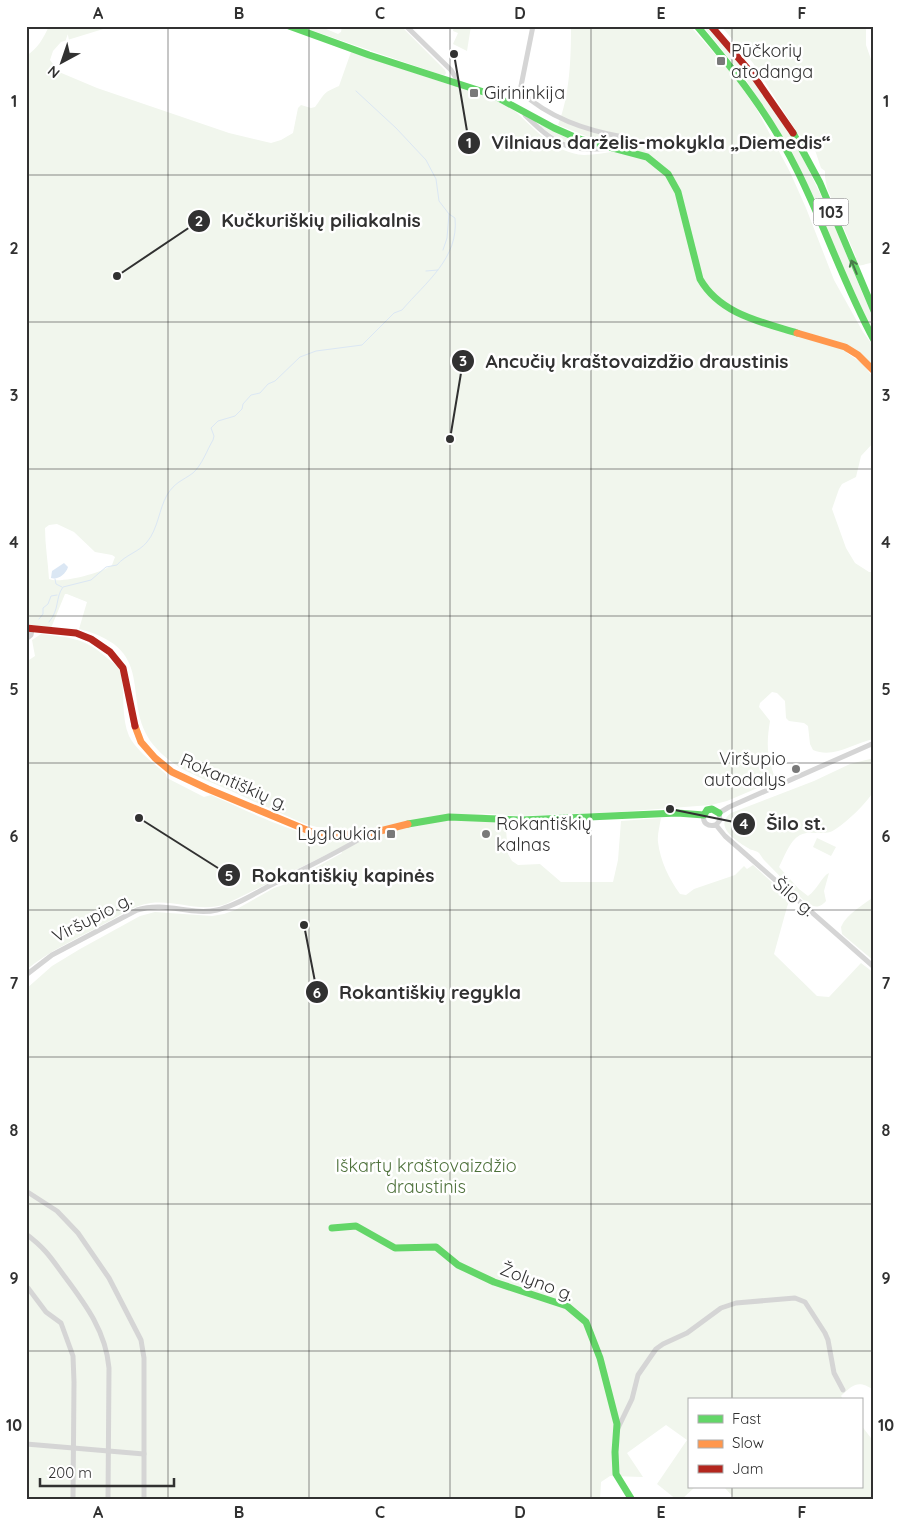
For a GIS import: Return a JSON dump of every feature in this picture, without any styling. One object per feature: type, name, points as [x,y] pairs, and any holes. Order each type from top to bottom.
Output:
[{"type":"street","points":[[289,26],[493,95],[565,133],[590,142],[619,148],[647,157],[659,166],[672,180],[681,200],[700,279],[713,297],[724,306],[741,314],[845,347],[858,355],[874,371]]},
{"type":"street","points":[[406,26],[451,70],[456,78],[456,84]]},
{"type":"street","points":[[533,26],[520,91],[545,110],[571,123],[622,138],[619,148]]},
{"type":"street","name":"103","points":[[697,26],[752,93],[784,145],[817,212],[857,308],[874,340]]},
{"type":"street","name":"103","points":[[712,26],[744,62],[803,150],[874,311]]},
{"type":"street","points":[[517,107],[544,133],[564,145],[587,150],[619,148]]},
{"type":"street","points":[[26,639],[31,635],[29,629]]},
{"type":"street","name":"Rokantiškių g.","points":[[29,629],[76,633],[91,639],[110,652],[123,668],[133,721],[141,742],[155,758],[172,772],[304,830],[324,835],[368,834],[449,817],[522,820],[677,813],[704,815]]},
{"type":"street","points":[[719,813],[749,797],[874,743]]},
{"type":"street","points":[[712,809],[719,813],[720,820],[716,825],[710,826],[703,820],[707,810],[712,809]]},
{"type":"street","name":"Šilo g.","points":[[716,825],[725,836],[874,967]]},
{"type":"street","name":"Viršupio g.","points":[[26,975],[52,955],[137,910],[163,906],[208,911],[228,907],[333,855],[368,834]]},
{"type":"street","points":[[26,1192],[57,1211],[78,1233],[109,1278],[138,1330],[144,1358],[144,1500]]},
{"type":"street","name":"Žolyno g.","points":[[332,1228],[356,1226],[395,1248],[436,1247],[458,1265],[494,1282],[567,1306],[586,1322],[600,1358],[617,1429],[616,1474],[632,1500]]},
{"type":"street","points":[[26,1234],[48,1253],[84,1303],[100,1333],[107,1352],[109,1368],[108,1500]]},
{"type":"street","points":[[27,1287],[46,1312],[61,1323],[72,1356],[74,1382],[73,1500]]},
{"type":"street","points":[[617,1429],[632,1399],[638,1375],[656,1349],[687,1333],[721,1308],[736,1303],[795,1298],[805,1302],[825,1333],[834,1373],[843,1390]]},
{"type":"street","points":[[26,1444],[144,1454]]},
{"type":"green space","name":"Iškartų kraštovaizdžio draustinis","points":[[49,26],[113,26],[61,42],[53,51],[50,60],[59,72],[97,88],[229,133],[271,143],[293,133],[298,108],[301,105],[311,108],[315,107],[327,92],[339,86],[351,52],[496,100],[514,110],[546,140],[573,153],[593,155],[619,151],[623,143],[591,138],[558,125],[567,89],[571,26],[690,26],[730,71],[756,108],[790,172],[834,280],[863,332],[874,347],[874,366],[844,348],[847,353],[863,364],[874,379],[874,442],[861,456],[856,477],[842,484],[832,509],[846,548],[855,563],[869,572],[874,572],[874,739],[836,752],[828,753],[813,750],[810,744],[808,726],[804,723],[789,721],[786,718],[785,701],[777,693],[772,692],[760,703],[759,707],[770,721],[768,751],[776,780],[727,801],[711,805],[618,812],[521,816],[474,813],[505,817],[508,854],[512,861],[518,865],[540,864],[561,882],[613,882],[618,860],[621,821],[661,818],[658,833],[659,849],[669,876],[680,894],[686,895],[694,889],[735,875],[744,866],[747,869],[753,865],[790,899],[774,954],[817,996],[829,997],[861,963],[874,973],[874,1390],[864,1385],[856,1385],[841,1396],[842,1398],[688,1398],[688,1488],[694,1488],[681,1500],[677,1500],[657,1484],[687,1440],[666,1425],[627,1453],[643,1477],[610,1476],[601,1482],[600,1500],[26,1500],[26,989],[52,966],[140,916],[155,912],[212,916],[224,914],[235,910],[274,888],[286,884],[342,853],[340,848],[226,904],[198,907],[170,903],[151,903],[138,906],[63,946],[26,970],[26,662],[35,656],[32,640],[41,634],[84,642],[99,651],[118,667],[121,675],[124,714],[129,736],[141,752],[166,774],[167,778],[204,797],[211,795],[291,829],[323,837],[336,837],[334,828],[305,824],[191,773],[173,763],[157,749],[145,732],[139,715],[130,665],[121,650],[105,638],[79,629],[87,602],[65,594],[51,628],[26,624],[26,56],[42,39]],"holes":[[[57,524],[74,532],[95,552],[115,557],[112,565],[81,577],[62,580],[49,579],[45,528],[49,525]]]},
{"type":"green space","points":[[299,26],[319,26],[338,34],[341,32],[342,26],[401,26],[446,73],[445,75],[439,74]]},
{"type":"green space","points":[[454,26],[471,26],[467,51],[453,44],[458,33],[453,31]]},
{"type":"green space","points":[[703,26],[707,26],[734,56],[771,104],[799,150],[827,208],[874,317],[874,334],[861,311],[781,134],[746,80]]},
{"type":"green space","points":[[721,26],[866,26],[866,45],[874,68],[874,263],[857,265],[854,259],[856,257],[827,188],[825,171],[821,168],[813,144],[798,134],[753,63]]},
{"type":"green space","points":[[541,125],[596,147],[560,140],[547,132]]},
{"type":"green space","points":[[874,758],[874,789],[868,800],[835,830],[826,833],[803,834],[796,838],[790,845],[779,867],[808,896],[829,873],[824,891],[826,901],[820,906],[808,905],[757,851],[749,849],[728,833],[725,828],[726,818],[731,813],[814,781],[850,764]]},
{"type":"green space","points":[[817,838],[836,847],[831,856],[813,847]]},
{"type":"green space","points":[[874,896],[874,961],[842,934],[841,927],[851,914]]},
{"type":"green space","points":[[862,1426],[874,1442],[874,1500],[736,1500],[725,1488],[862,1488]]},
{"type":"shaded area","points":[[64,563],[68,567],[65,572],[59,577],[51,578],[52,571]]},
{"type":"waterway","points":[[49,622],[55,613],[63,587],[91,580],[106,567],[117,565],[147,542],[154,531],[167,495],[176,484],[193,473],[199,466],[213,440],[214,436],[211,428],[218,421],[235,416],[251,395],[260,393],[300,357],[316,351],[362,345],[394,313],[402,310],[430,279],[446,257],[452,245],[455,232],[455,218],[449,214],[439,201],[436,179],[426,160],[396,128],[356,91]]},
{"type":"waterway","points":[[443,250],[447,238],[449,214]]},
{"type":"waterway","points":[[426,271],[438,270]]},
{"type":"waterway","points":[[55,579],[56,584],[62,587]]},
{"type":"waterway","points":[[39,619],[43,614],[43,608],[48,604],[51,596],[57,595]]},
{"type":"traffic: fast","points":[[289,26],[369,55],[493,95],[554,128],[579,139],[647,157],[668,174],[678,192],[700,279],[708,291],[730,309],[742,315],[797,333]]},
{"type":"traffic: fast","points":[[697,26],[752,95],[787,150],[807,191],[853,298],[874,340]]},
{"type":"traffic: fast","points":[[793,133],[820,183],[874,311]]},
{"type":"traffic: fast","points":[[408,824],[449,817],[522,820],[677,813],[704,815],[707,810],[712,809],[719,813]]},
{"type":"traffic: fast","points":[[332,1228],[356,1226],[395,1248],[436,1247],[458,1265],[494,1282],[567,1306],[586,1322],[600,1358],[617,1424],[616,1474],[632,1500]]},
{"type":"traffic: slow","points":[[797,333],[845,347],[858,355],[874,371]]},
{"type":"traffic: slow","points":[[135,726],[141,742],[155,758],[172,772],[314,833],[332,835],[368,834],[408,824]]},
{"type":"traffic: jam","points":[[711,26],[753,75],[793,133]]},
{"type":"traffic: jam","points":[[26,628],[76,633],[91,639],[110,652],[123,668],[135,726]]},
{"type":"place","name":"Vilniaus darželis-mokykla „Diemedis“","points":[[454,54]]},
{"type":"place","name":"Pūčkorių atodanga","points":[[721,61]]},
{"type":"place","name":"Girininkija","points":[[474,93]]},
{"type":"place","name":"Kučkuriškių piliakalnis","points":[[117,276]]},
{"type":"place","name":"Ancučių kraštovaizdžio draustinis","points":[[450,439]]},
{"type":"place","name":"Viršupio autodalys","points":[[796,769]]},
{"type":"place","name":"Šilo st.","points":[[670,809]]},
{"type":"place","name":"Rokantiškių kapinės","points":[[139,818]]},
{"type":"place","name":"Lyglaukiai","points":[[391,834]]},
{"type":"place","name":"Rokantiškių kalnas","points":[[486,834]]},
{"type":"place","name":"Rokantiškių regykla","points":[[304,925]]}]
